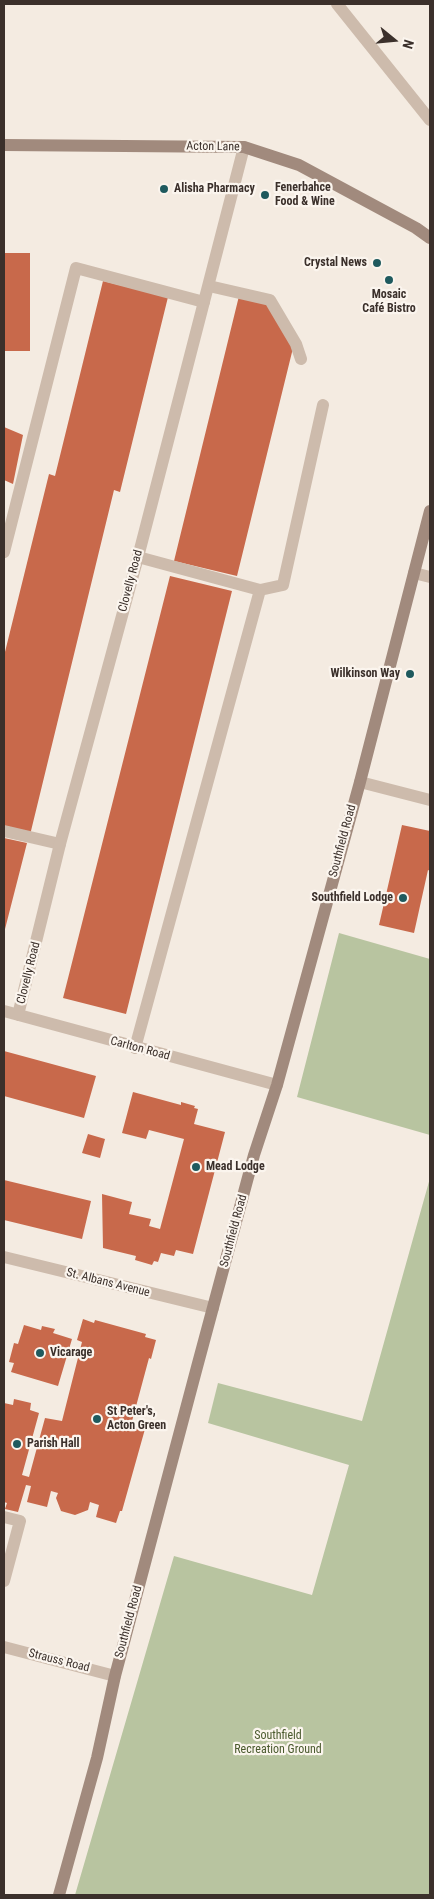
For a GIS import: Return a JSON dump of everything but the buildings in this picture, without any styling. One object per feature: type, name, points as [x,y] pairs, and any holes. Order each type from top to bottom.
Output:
[{"type":"main road","name":"Acton Lane","points":[[4,145],[244,147],[299,165],[400,219],[430,238]]},
{"type":"main road","name":"Southfield Road","points":[[59,1895],[97,1758],[115,1676],[254,1155],[277,1085],[360,782],[430,511]]},
{"type":"street","points":[[337,4],[430,120]]},
{"type":"street","name":"Clovelly Road","points":[[18,1015],[60,844],[138,557],[244,147]]},
{"type":"street","points":[[4,552],[76,268],[204,302]]},
{"type":"street","points":[[209,286],[270,300],[296,344],[302,359]]},
{"type":"street","points":[[138,557],[260,590],[283,585],[323,405]]},
{"type":"street","points":[[414,573],[430,578]]},
{"type":"street","points":[[135,1048],[260,590]]},
{"type":"street","points":[[360,782],[430,800]]},
{"type":"street","points":[[4,831],[60,844]]},
{"type":"street","name":"Carlton Road","points":[[4,1012],[277,1085]]},
{"type":"street","name":"St. Albans Avenue","points":[[4,1257],[213,1308]]},
{"type":"street","points":[[4,1517],[20,1521],[4,1581]]},
{"type":"street","name":"Strauss Road","points":[[4,1647],[115,1676]]},
{"type":"green space","points":[[339,933],[430,959],[430,1135],[297,1097]]},
{"type":"green space","name":"Southfield Recreation Ground","points":[[430,1178],[430,1895],[75,1895],[174,1556],[312,1595],[349,1465],[208,1423],[218,1383],[362,1421]]},
{"type":"place","name":"Alisha Pharmacy","points":[[164,189]]},
{"type":"place","name":"Fenerbahce Food & Wine","points":[[265,195]]},
{"type":"place","name":"Crystal News","points":[[377,263]]},
{"type":"place","name":"Mosaic Café Bistro","points":[[389,280]]},
{"type":"place","name":"Wilkinson Way","points":[[410,674]]},
{"type":"place","name":"Southfield Lodge","points":[[403,898]]},
{"type":"place","name":"Mead Lodge","points":[[196,1167]]},
{"type":"place","name":"Vicarage","points":[[40,1353]]},
{"type":"place","name":"St Peter's, Acton Green","points":[[97,1419]]},
{"type":"place","name":"Parish Hall","points":[[17,1444]]}]
